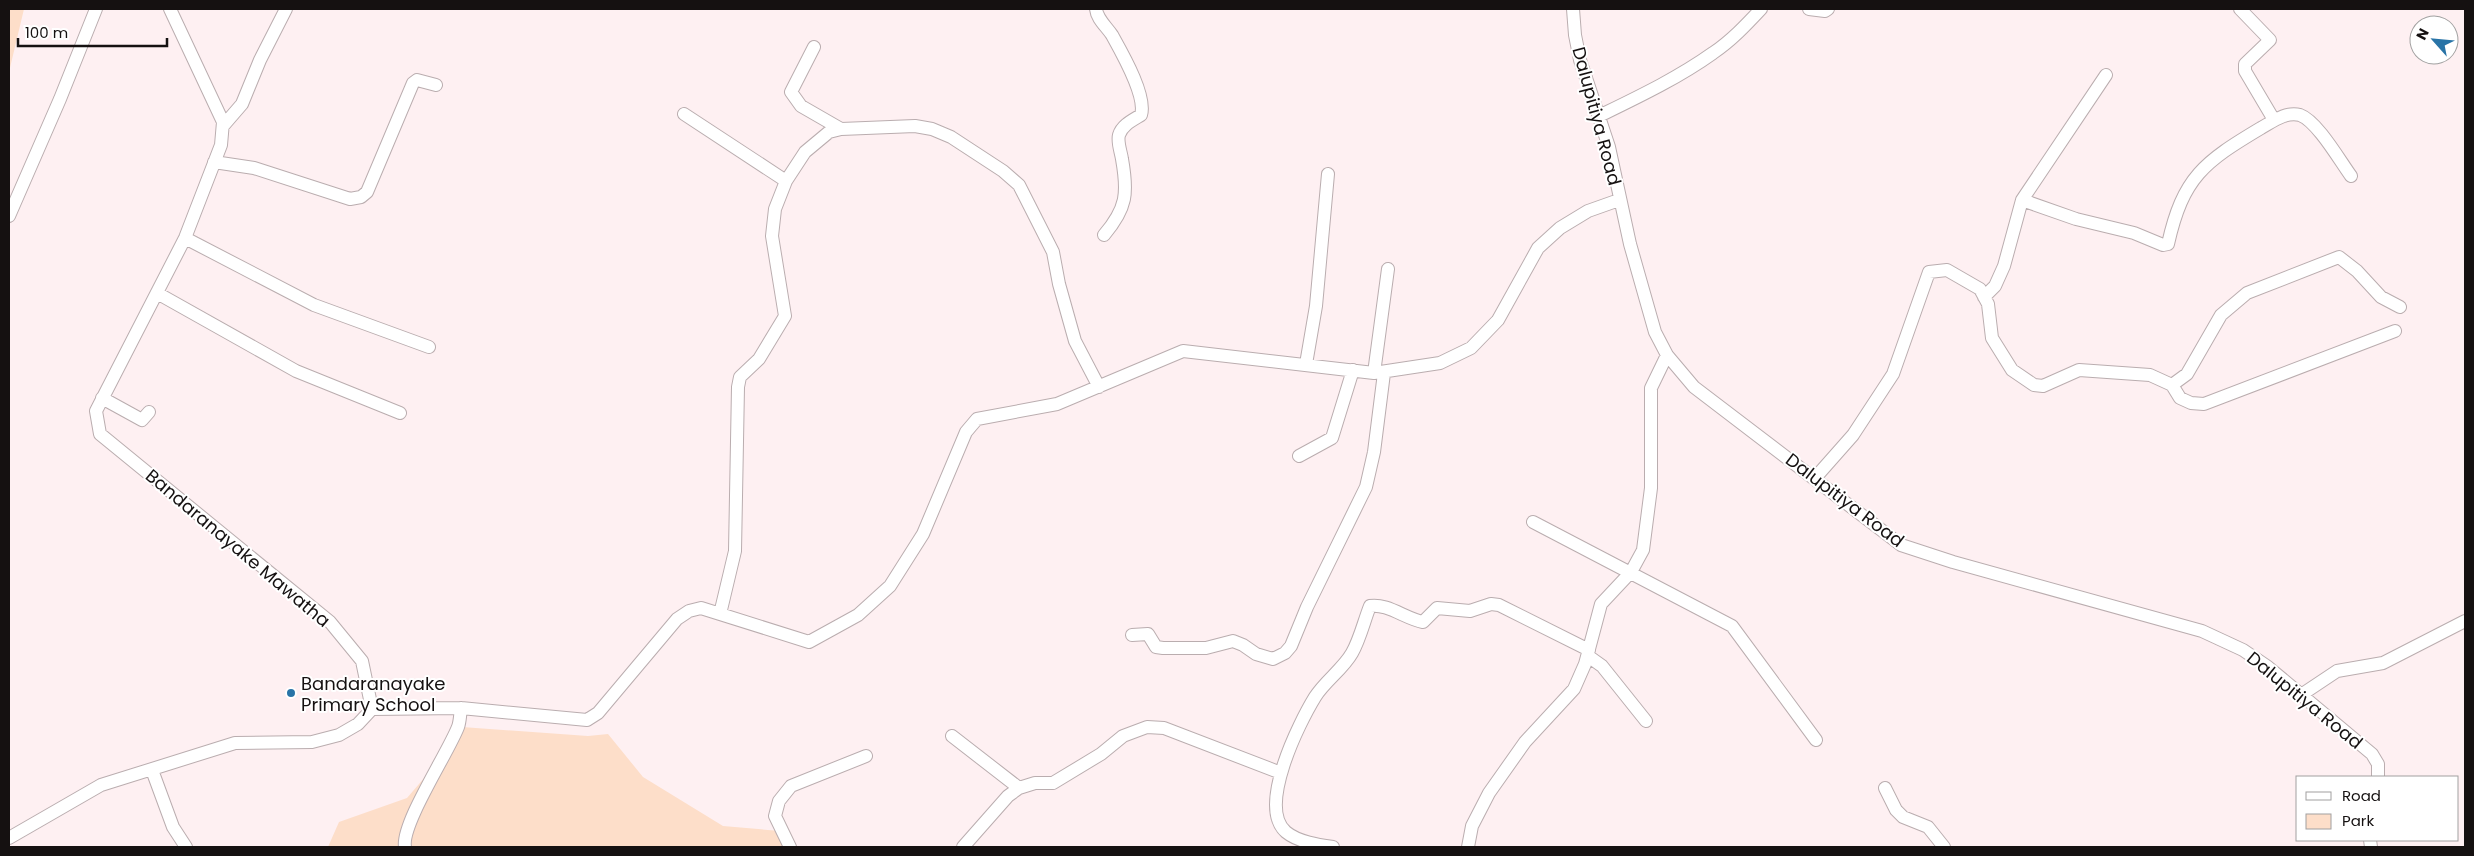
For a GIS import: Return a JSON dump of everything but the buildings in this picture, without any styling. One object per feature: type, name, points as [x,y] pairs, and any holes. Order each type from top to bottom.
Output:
[{"type":"street","points":[[9,216],[60,99],[96,9]]},
{"type":"street","points":[[170,9],[223,122],[223,126]]},
{"type":"street","points":[[223,126],[242,104],[260,60],[286,9]]},
{"type":"street","points":[[1096,9],[1097,15],[1111,35],[1133,76],[1144,108],[1141,115],[1124,126],[1118,136],[1126,180],[1124,202],[1118,218],[1104,235]]},
{"type":"street","name":"Dalupitiya Road","points":[[1573,9],[1575,35],[1580,60],[1609,147],[1619,200],[1640,286],[1655,332],[1667,355],[1710,400],[1901,545],[1937,558],[2202,631],[2243,650],[2268,667],[2372,754],[2378,764],[2378,776]]},
{"type":"street","points":[[1599,116],[1656,87],[1713,53],[1738,34],[1761,9]]},
{"type":"street","points":[[1809,9],[1825,11],[1828,9]]},
{"type":"street","points":[[2240,9],[2270,40],[2245,64],[2245,72],[2274,120]]},
{"type":"street","points":[[814,47],[791,92],[801,106],[841,129]]},
{"type":"street","points":[[1984,297],[1995,286],[2004,266],[2022,200],[2106,75]]},
{"type":"street","points":[[214,162],[254,168],[350,199],[361,198],[367,192],[413,83],[417,80],[436,85]]},
{"type":"street","points":[[684,114],[786,181]]},
{"type":"street","points":[[2022,200],[2076,219],[2134,233],[2163,245],[2168,244],[2171,226],[2185,194],[2202,168],[2222,152],[2282,116],[2299,115],[2314,125],[2351,176]]},
{"type":"street","name":"Bandaranayake Mawatha","points":[[223,126],[221,145],[185,238],[96,411],[100,434],[330,622],[362,661],[372,709]]},
{"type":"street","points":[[720,614],[735,551],[738,387],[740,378],[759,359],[785,316],[772,236],[775,209],[786,181],[805,152],[830,132],[841,129],[915,126],[932,129],[951,137],[1003,171],[1019,185],[1053,252],[1058,284],[1075,341],[1098,387]]},
{"type":"street","points":[[1306,364],[1316,306],[1328,174]]},
{"type":"street","points":[[9,838],[102,785],[235,743],[312,742],[339,735],[358,724],[372,709],[461,708],[587,720],[598,713],[677,619],[689,611],[701,608],[809,642],[858,615],[890,586],[923,534],[966,432],[977,420],[1058,404],[1183,351],[1379,373],[1440,363],[1471,348],[1498,320],[1538,248],[1560,228],[1588,211],[1619,200]]},
{"type":"street","points":[[185,238],[314,305],[429,347]]},
{"type":"street","points":[[2172,385],[2187,374],[2221,315],[2247,293],[2339,257],[2357,271],[2381,297],[2400,307]]},
{"type":"street","points":[[1132,635],[1148,634],[1156,647],[1206,648],[1233,641],[1244,645],[1256,654],[1273,658],[1285,653],[1291,646],[1307,607],[1366,487],[1374,452],[1388,268]]},
{"type":"street","points":[[1815,478],[1853,435],[1893,374],[1929,272],[1947,270],[1980,289],[1988,304],[1992,338],[2012,370],[2034,385],[2043,386],[2079,370],[2150,375],[2172,385],[2180,398],[2191,404],[2204,404],[2395,330]]},
{"type":"street","points":[[157,293],[296,371],[400,413]]},
{"type":"street","points":[[1468,847],[1472,826],[1489,794],[1525,742],[1574,688],[1588,654],[1601,604],[1630,572],[1643,550],[1650,488],[1651,388],[1667,355]]},
{"type":"street","points":[[1299,456],[1332,438],[1353,370]]},
{"type":"street","points":[[102,398],[142,420],[149,412]]},
{"type":"street","points":[[1532,522],[1732,626],[1816,740]]},
{"type":"street","points":[[1333,847],[1294,837],[1285,831],[1276,819],[1275,800],[1281,773],[1304,717],[1316,696],[1351,653],[1370,606],[1378,605],[1413,620],[1423,622],[1437,608],[1470,611],[1491,604],[1499,605],[1588,654],[1602,666],[1646,721]]},
{"type":"street","points":[[2301,695],[2337,671],[2383,662],[2465,621]]},
{"type":"street","points":[[405,847],[406,836],[420,802],[458,727],[461,708]]},
{"type":"street","points":[[963,847],[1008,796],[1019,788],[1035,783],[1053,783],[1101,754],[1122,736],[1147,727],[1164,728],[1281,773]]},
{"type":"street","points":[[952,736],[1019,788]]},
{"type":"street","points":[[790,847],[775,816],[779,801],[791,786],[866,756]]},
{"type":"street","points":[[152,770],[173,827],[186,847]]},
{"type":"street","points":[[1885,788],[1899,814],[1928,827],[1944,847]]},
{"type":"green space","points":[[9,9],[24,9],[9,72]]},
{"type":"green space","points":[[462,727],[588,736],[608,734],[643,777],[723,826],[780,831],[784,847],[328,847],[339,822],[407,798],[455,742]]},
{"type":"place","name":"Bandaranayake Primary School","points":[[291,693]]}]
